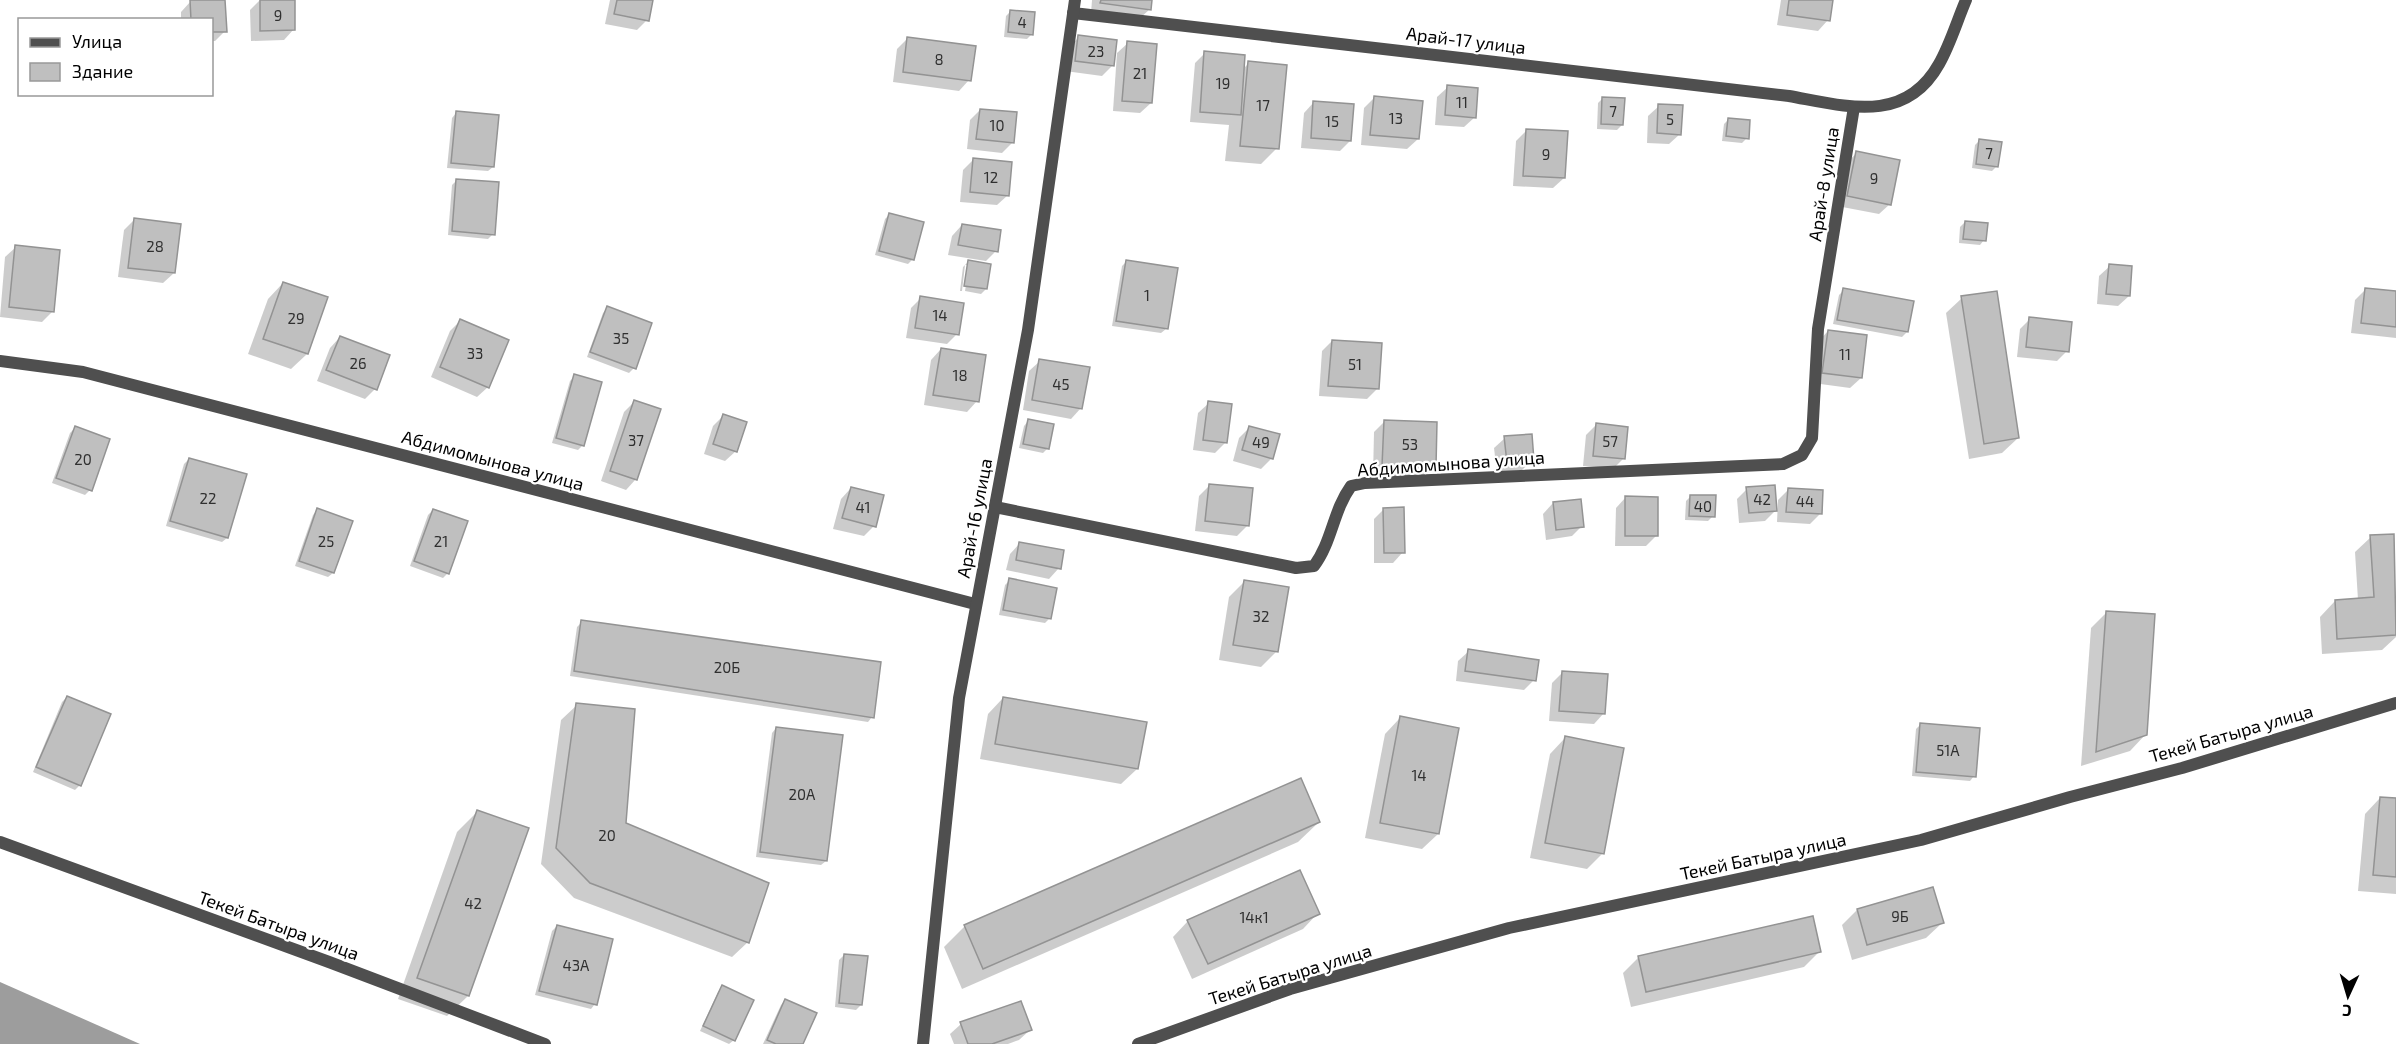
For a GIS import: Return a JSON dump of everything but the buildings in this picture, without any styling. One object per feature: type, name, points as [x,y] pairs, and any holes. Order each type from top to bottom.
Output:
[{"type":"street","name":"Арай-8 улица","points":[[1812,438],[1818,329],[1854,107],[1884,107],[1917,92],[1939,65],[1966,0]]},
{"type":"street","name":"Арай-17 улица","points":[[1074,6],[1777,94],[1854,107]]},
{"type":"street","name":"Арай-16 улица","points":[[923,1044],[958,698],[1028,330],[1074,6]]},
{"type":"street","name":"Абдимомынова улица","points":[[0,361],[83,372],[975,604]]},
{"type":"street","name":"Абдимомынова улица","points":[[995,507],[1296,568],[1314,567],[1324,554],[1342,498],[1351,486],[1365,483],[1783,464],[1802,455],[1812,438]]},
{"type":"street","name":"Текей Батыра улица","points":[[1138,1044],[1290,989],[1509,928],[1921,840],[2182,768],[2396,703]]},
{"type":"street","name":"Текей Батыра улица","points":[[0,842],[545,1044]]},
{"type":"shaded area","points":[[0,982],[140,1044],[0,1044]]}]
